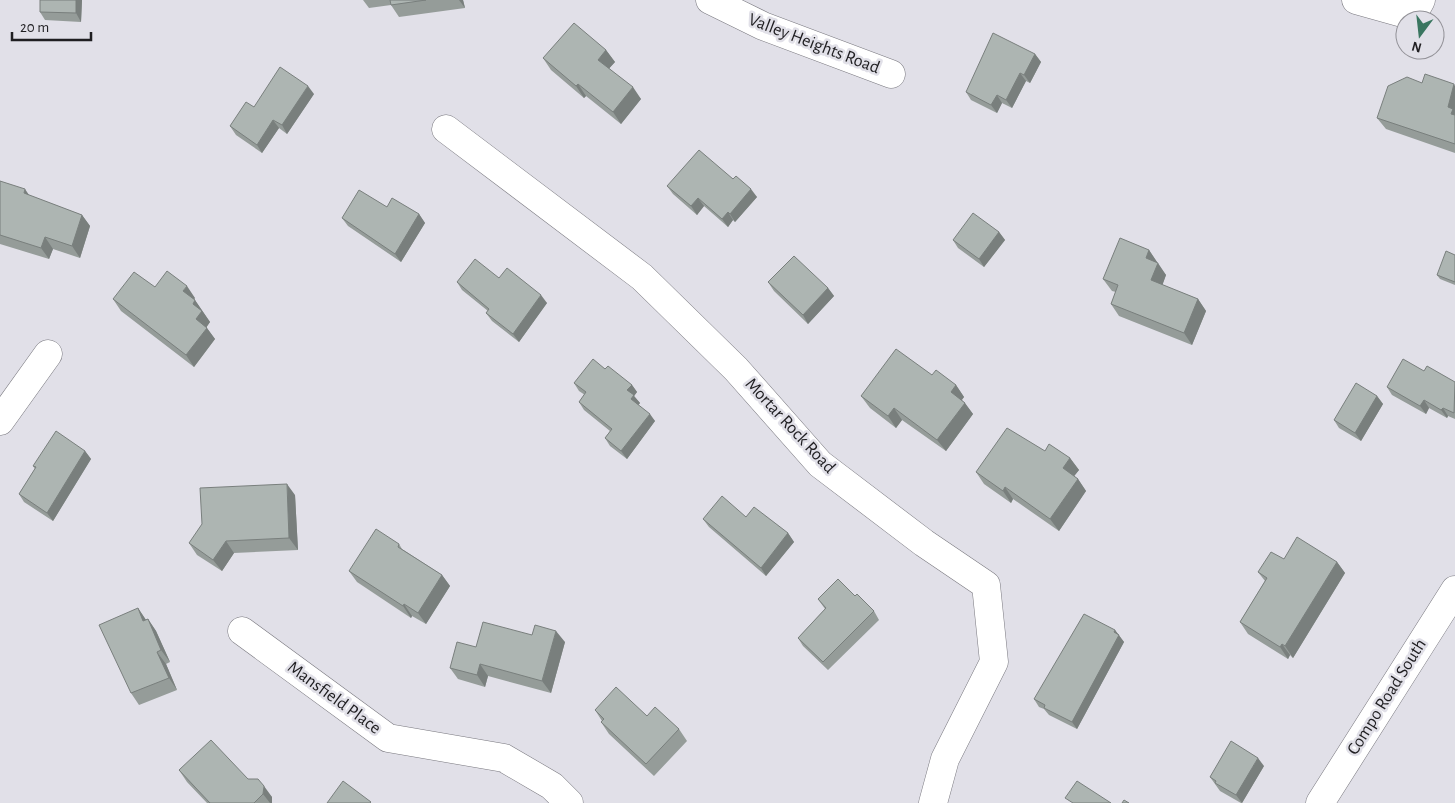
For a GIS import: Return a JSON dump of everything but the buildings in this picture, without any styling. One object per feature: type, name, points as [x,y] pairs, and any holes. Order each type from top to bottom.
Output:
[{"type":"street","name":"Valley Heights Road","points":[[710,0],[763,26],[891,74]]},
{"type":"street","points":[[1356,0],[1406,14],[1415,11],[1421,0]]},
{"type":"street","name":"Mortar Rock Road","points":[[446,129],[642,277],[736,369],[820,464],[924,543],[986,585],[994,662],[945,759],[932,803]]},
{"type":"street","points":[[0,421],[48,354]]},
{"type":"street","name":"Compo Road South","points":[[1320,803],[1455,590]]},
{"type":"street","name":"Mansfield Place","points":[[242,631],[388,738],[504,758],[552,786],[569,803]]}]
